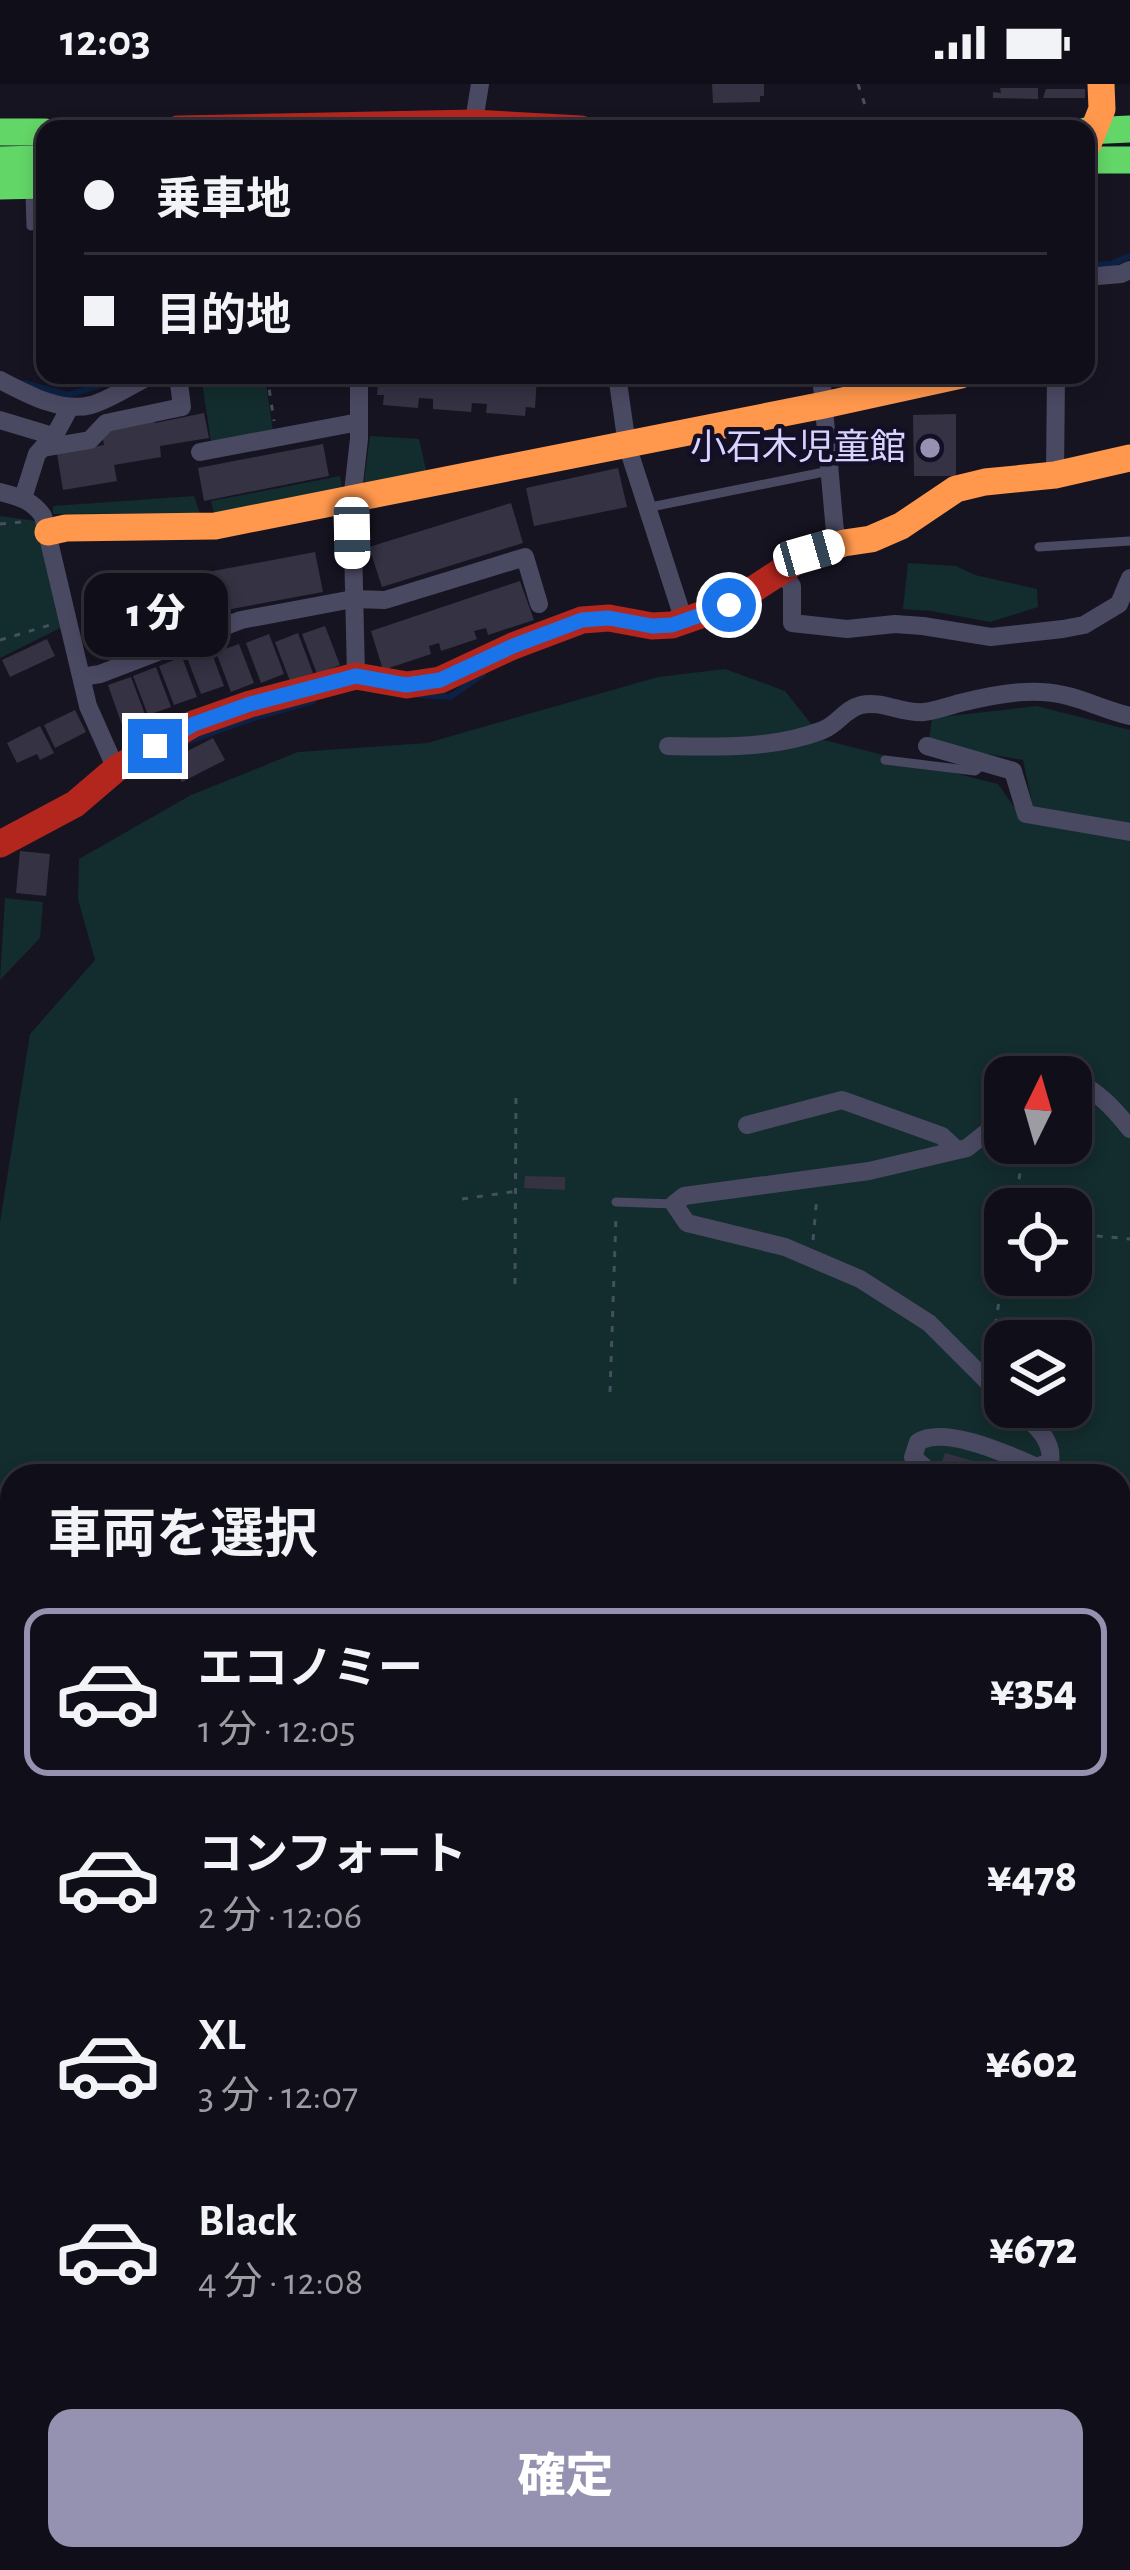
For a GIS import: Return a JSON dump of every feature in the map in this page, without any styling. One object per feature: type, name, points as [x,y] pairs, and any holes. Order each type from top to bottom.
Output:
[{"type":"main road","points":[[1095,123],[1102,109],[1101,84]]},
{"type":"main road","points":[[1095,136],[1130,129]]},
{"type":"main road","points":[[7,132],[31,170]]},
{"type":"main road","points":[[0,160],[31,170]]},
{"type":"main road","points":[[1095,160],[1130,160]]},
{"type":"main road","points":[[40,527],[215,526],[920,384]]},
{"type":"main road","points":[[0,844],[75,804],[116,769],[194,724],[250,704],[356,676],[406,685],[440,680],[582,620],[609,618],[652,626],[684,621],[787,579],[809,553],[871,539],[901,526],[956,489],[1130,458]]},
{"type":"street","points":[[474,120],[480,84]]},
{"type":"street","points":[[7,132],[31,170]]},
{"type":"street","points":[[1095,276],[1130,269]]},
{"type":"street","points":[[0,380],[69,409],[94,404],[134,384]]},
{"type":"street","points":[[0,420],[48,442],[90,440],[106,423],[182,407],[179,384]]},
{"type":"street","points":[[356,676],[352,501],[359,384]]},
{"type":"street","points":[[618,384],[627,445],[684,621]]},
{"type":"street","points":[[822,384],[835,532],[844,543]]},
{"type":"street","points":[[1055,475],[1056,384]]},
{"type":"street","points":[[22,498],[38,454],[69,409]]},
{"type":"street","points":[[200,452],[359,422]]},
{"type":"street","points":[[0,492],[36,505],[88,706],[116,769]]},
{"type":"street","points":[[82,677],[241,620],[353,599],[385,600],[525,557],[538,604]]},
{"type":"street","points":[[787,579],[793,622],[848,628],[923,626],[991,637],[1084,625],[1119,604],[1130,578]]},
{"type":"street","points":[[1119,604],[1130,623]]},
{"type":"street","points":[[668,746],[735,747],[790,740],[829,728],[853,706],[872,702],[906,712],[926,712],[1037,691],[1067,695],[1130,716]]},
{"type":"street","points":[[927,746],[1013,771],[1026,814],[1130,832]]},
{"type":"street","points":[[1092,1089],[1130,1129]]},
{"type":"street","points":[[747,1125],[842,1100],[942,1136],[957,1150]]},
{"type":"street","points":[[984,1133],[974,1144],[957,1150],[869,1171],[684,1196],[674,1204],[687,1223],[812,1256],[885,1294],[921,1317],[984,1378]]},
{"type":"street","points":[[1038,1428],[1052,1451],[1045,1464]]},
{"type":"street","points":[[921,1464],[913,1457],[918,1442],[932,1436],[1009,1453],[1031,1464]]},
{"type":"lane","points":[[31,170],[31,226]]},
{"type":"lane","points":[[646,508],[829,471]]},
{"type":"lane","points":[[1039,547],[1130,541]]},
{"type":"lane","points":[[885,760],[975,771],[985,763]]},
{"type":"lane","points":[[616,1202],[674,1204]]},
{"type":"path","points":[[858,84],[866,108]]},
{"type":"path","points":[[268,384],[276,431]]},
{"type":"path","points":[[0,524],[40,527]]},
{"type":"path","points":[[0,640],[52,624]]},
{"type":"path","points":[[515,1284],[516,1092]]},
{"type":"path","points":[[812,1256],[818,1177]]},
{"type":"path","points":[[463,1199],[516,1191]]},
{"type":"path","points":[[610,1392],[616,1202]]},
{"type":"path","points":[[1092,1235],[1130,1239]]},
{"type":"path","points":[[945,1338],[991,1347],[999,1296]]},
{"type":"green space","points":[[202,384],[266,384],[273,431],[211,442]]},
{"type":"green space","points":[[370,436],[419,439],[427,474],[366,489]]},
{"type":"green space","points":[[340,476],[342,489],[214,514],[211,501]]},
{"type":"green space","points":[[194,496],[200,513],[53,514],[53,506]]},
{"type":"green space","points":[[0,516],[36,521],[62,627],[0,658]]},
{"type":"green space","points":[[908,563],[956,566],[1037,589],[1038,607],[990,622],[903,609]]},
{"type":"green space","points":[[725,669],[785,691],[824,740],[998,784],[1020,815],[1130,839],[1130,1464],[0,1464],[0,1222],[30,1034],[95,960],[78,899],[79,859],[191,795],[298,752],[427,743],[658,677]]},
{"type":"green space","points":[[1037,706],[1130,730],[1130,825],[1033,808],[1023,760],[929,740],[932,718]]},
{"type":"green space","points":[[5,898],[43,902],[40,938],[0,980]]},
{"type":"building","points":[[712,84],[764,84],[764,96],[760,102],[713,103]]},
{"type":"building","points":[[1000,88],[1038,88],[1038,99],[993,98],[993,92],[1001,93]]},
{"type":"building","points":[[1046,89],[1085,89],[1085,98],[1043,98]]},
{"type":"building","points":[[378,384],[536,384],[535,408],[526,407],[525,416],[486,413],[487,404],[472,403],[471,412],[433,409],[433,399],[419,398],[418,408],[383,405],[384,395],[377,395]]},
{"type":"building","points":[[204,413],[209,438],[160,446],[161,457],[114,465],[117,481],[63,490],[57,454],[104,445],[105,428]]},
{"type":"building","points":[[956,414],[956,476],[914,476],[913,415]]},
{"type":"building","points":[[323,444],[329,476],[204,501],[198,468]]},
{"type":"building","points":[[618,468],[627,507],[534,526],[526,488]]},
{"type":"building","points":[[511,503],[523,543],[382,587],[369,547]]},
{"type":"building","points":[[315,552],[323,592],[97,634],[90,594]]},
{"type":"building","points":[[520,581],[534,620],[488,635],[486,628],[474,631],[477,639],[441,651],[439,643],[429,646],[431,654],[383,670],[371,631]]},
{"type":"building","points":[[325,626],[340,665],[317,674],[302,634]]},
{"type":"building","points":[[298,633],[313,673],[290,681],[275,642]]},
{"type":"building","points":[[269,634],[284,674],[261,683],[246,643]]},
{"type":"building","points":[[47,639],[55,656],[10,677],[2,660]]},
{"type":"building","points":[[239,644],[254,683],[231,692],[216,652]]},
{"type":"building","points":[[209,646],[224,686],[201,694],[186,655]]},
{"type":"building","points":[[182,657],[197,697],[174,705],[159,666]]},
{"type":"building","points":[[156,667],[171,707],[148,715],[133,676]]},
{"type":"building","points":[[131,677],[146,717],[122,725],[108,685]]},
{"type":"building","points":[[75,710],[86,732],[55,748],[44,725]]},
{"type":"building","points":[[40,726],[54,753],[17,763],[7,743]]},
{"type":"building","points":[[213,738],[225,760],[182,782],[170,760]]},
{"type":"building","points":[[20,851],[50,854],[46,896],[16,893]]},
{"type":"building","points":[[525,1176],[565,1177],[565,1190],[524,1188]]},
{"type":"building","points":[[945,1453],[980,1463],[980,1464],[941,1464]]},
{"type":"waterway","points":[[1095,265],[1130,256]]},
{"type":"waterway","points":[[24,383],[68,395],[103,384]]},
{"type":"waterway","points":[[419,695],[450,697],[483,674]]},
{"type":"waterway","points":[[189,741],[313,701]]},
{"type":"traffic: fast","points":[[1095,131],[1130,129]]},
{"type":"traffic: fast","points":[[0,132],[36,132]]},
{"type":"traffic: fast","points":[[0,160],[36,159]]},
{"type":"traffic: fast","points":[[1095,160],[1130,160]]},
{"type":"traffic: fast","points":[[0,186],[36,185]]},
{"type":"traffic: slow","points":[[1095,126],[1102,109],[1101,84]]},
{"type":"traffic: slow","points":[[48,532],[215,526],[920,384]]},
{"type":"traffic: slow","points":[[803,557],[901,526],[956,489],[1130,458]]},
{"type":"traffic: jam","points":[[0,844],[75,804],[116,769],[193,724],[356,676],[407,685],[440,680],[582,620],[672,625],[729,605],[803,557]]},
{"type":"place","name":"小石木児童館","points":[[930,448]]},
{"type":"route","points":[[155,746],[194,724],[250,704],[356,676],[406,685],[440,680],[582,620],[672,625],[729,605]]}]
